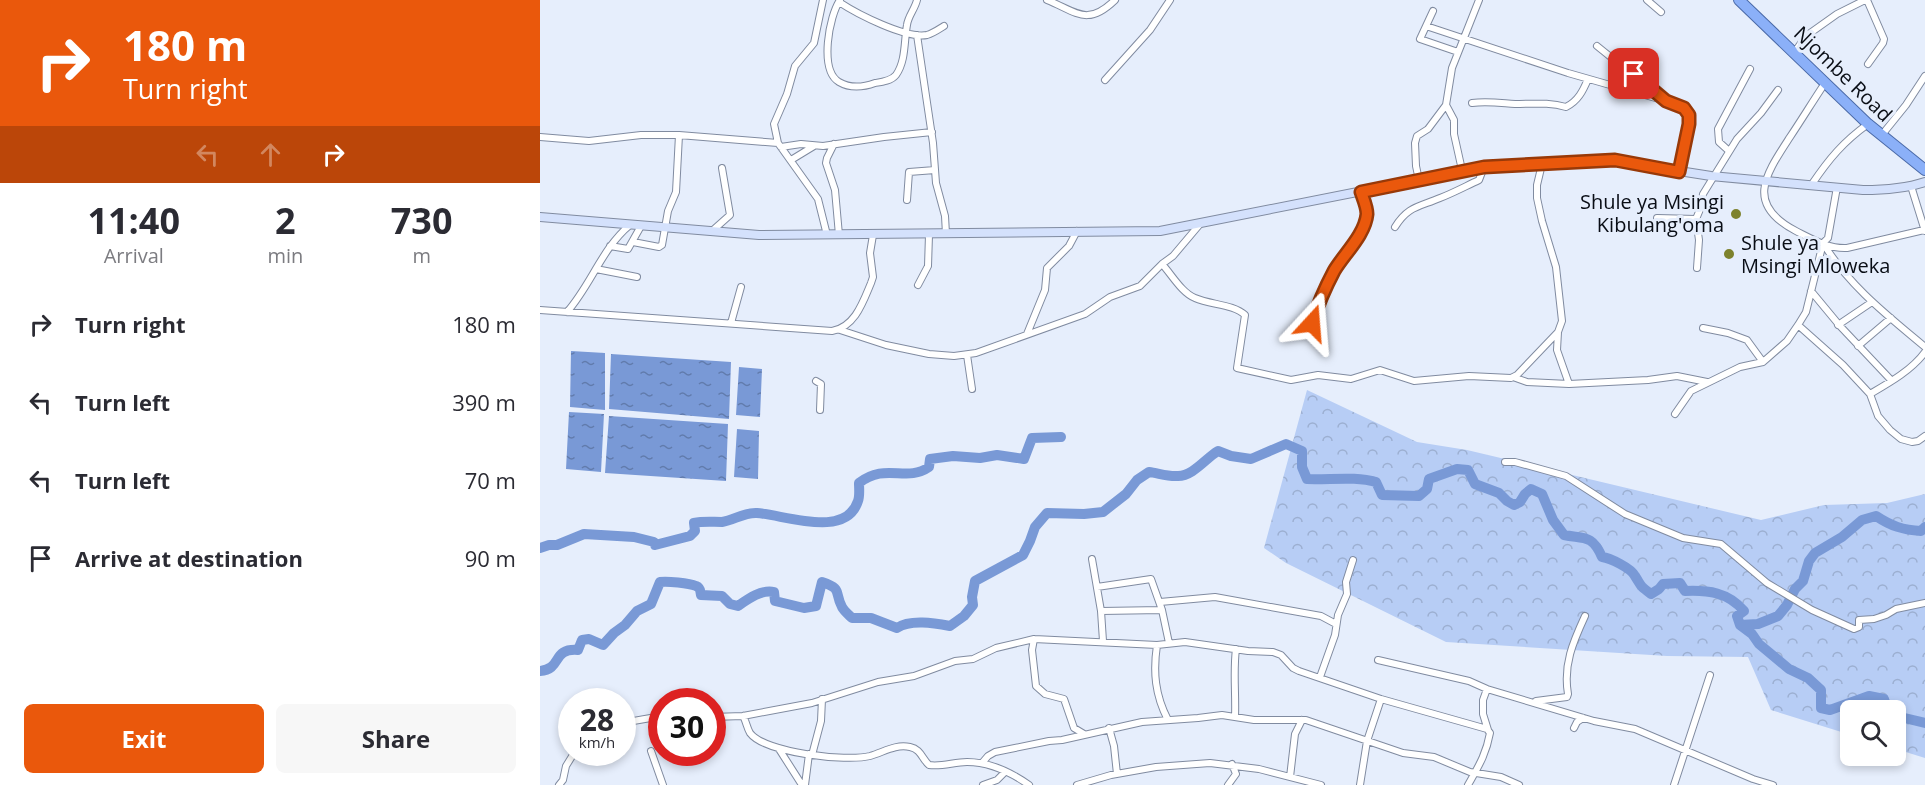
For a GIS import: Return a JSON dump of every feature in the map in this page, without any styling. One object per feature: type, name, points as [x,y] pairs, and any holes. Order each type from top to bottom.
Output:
[{"type":"highway","name":"Njombe Road","points":[[1739,0],[1881,136],[1925,170]]},
{"type":"main road","points":[[540,217],[759,235],[929,235],[1077,231],[1120,233],[1160,231],[1200,224],[1484,167],[1615,160],[1679,172],[1863,190],[1887,190],[1925,182]]},
{"type":"street","points":[[823,0],[814,43],[795,66],[787,94],[775,118],[774,128],[780,145],[818,199],[827,235]]},
{"type":"street","points":[[917,0],[908,21],[907,33],[906,46],[896,75],[864,87],[839,82],[832,74],[827,45],[832,18],[839,1],[857,14],[907,33],[927,35],[944,26]]},
{"type":"street","points":[[1047,0],[1089,17],[1097,14],[1115,0]]},
{"type":"street","points":[[1105,80],[1150,30],[1170,0]]},
{"type":"street","points":[[1419,180],[1415,150],[1417,136],[1428,129],[1446,105],[1452,68],[1479,0]]},
{"type":"street","points":[[1647,0],[1661,12]]},
{"type":"street","points":[[1794,53],[1806,36],[1837,14],[1866,0],[1884,39],[1868,64]]},
{"type":"street","points":[[1433,11],[1420,39],[1458,52]]},
{"type":"street","points":[[1426,26],[1684,108],[1690,119],[1679,172]]},
{"type":"street","points":[[917,35],[932,132],[934,170],[945,216],[946,234]]},
{"type":"street","points":[[1597,46],[1666,101]]},
{"type":"street","points":[[1729,151],[1719,141],[1718,129],[1750,69]]},
{"type":"street","points":[[1881,136],[1906,105],[1925,76]]},
{"type":"street","points":[[1472,103],[1488,101],[1517,104],[1551,103],[1566,107],[1573,104],[1579,97],[1588,79]]},
{"type":"street","points":[[1825,83],[1775,161],[1765,181],[1765,201],[1774,215],[1794,230],[1835,249],[1847,248],[1925,230],[1911,186]]},
{"type":"street","points":[[1697,268],[1699,240],[1696,219],[1703,194],[1746,127],[1761,113],[1778,90]]},
{"type":"street","points":[[1446,105],[1454,120],[1454,134],[1462,170]]},
{"type":"street","points":[[1812,184],[1834,153],[1868,124]]},
{"type":"street","points":[[540,137],[589,141],[641,135],[679,135],[780,145],[815,146],[932,132]]},
{"type":"street","points":[[633,242],[661,247],[663,243],[668,211],[676,192],[679,135]]},
{"type":"street","points":[[834,144],[826,163],[835,190],[839,235]]},
{"type":"street","points":[[791,160],[815,146]]},
{"type":"street","points":[[1542,164],[1537,185],[1537,198],[1559,284],[1562,321],[1558,332],[1557,350],[1569,384]]},
{"type":"street","points":[[1395,227],[1401,217],[1419,205],[1442,198],[1479,180],[1484,167]]},
{"type":"street","points":[[712,231],[730,215],[722,168]]},
{"type":"street","points":[[907,200],[909,172],[934,170]]},
{"type":"street","points":[[1675,414],[1691,391],[1740,367],[1763,362],[1787,341],[1806,312],[1823,243],[1828,238],[1837,187]]},
{"type":"street","points":[[1308,335],[1320,297],[1365,222],[1367,214],[1361,192]]},
{"type":"street","points":[[1657,218],[1696,219]]},
{"type":"street","points":[[540,310],[840,330],[886,345],[929,354],[967,355],[1085,314],[1110,297],[1140,286],[1173,256],[1200,224]]},
{"type":"street","points":[[567,312],[617,236],[630,225]]},
{"type":"street","points":[[610,246],[627,250],[641,226]]},
{"type":"street","points":[[1027,334],[1045,290],[1047,268],[1069,246],[1077,231]]},
{"type":"street","points":[[840,330],[849,324],[856,314],[871,283],[873,277],[870,253],[873,235]]},
{"type":"street","points":[[918,285],[928,266],[929,235]]},
{"type":"street","points":[[1823,243],[1835,262],[1872,302],[1925,347]]},
{"type":"street","points":[[1162,264],[1188,294],[1216,305],[1235,308],[1245,315],[1237,368],[1291,380],[1318,375],[1351,379],[1380,370],[1414,381],[1469,376],[1514,377],[1527,382],[1569,384],[1648,380],[1677,376],[1707,382]]},
{"type":"street","points":[[596,269],[637,277]]},
{"type":"street","points":[[731,323],[741,287]]},
{"type":"street","points":[[1811,291],[1838,325],[1891,380]]},
{"type":"street","points":[[1838,325],[1872,302]]},
{"type":"street","points":[[1858,346],[1891,318]]},
{"type":"street","points":[[1798,325],[1843,365],[1870,394],[1883,424],[1901,439],[1912,442],[1925,436]]},
{"type":"street","points":[[1703,328],[1747,340],[1763,362]]},
{"type":"street","points":[[1514,377],[1558,332]]},
{"type":"street","points":[[1870,394],[1925,352]]},
{"type":"street","points":[[967,355],[972,389]]},
{"type":"street","points":[[816,381],[821,384],[818,397],[820,410]]},
{"type":"street","points":[[1505,462],[1515,462],[1566,476],[1625,514],[1683,538],[1721,544],[1767,583],[1812,610],[1854,629],[1859,627],[1859,620],[1874,619],[1896,609],[1925,603]]},
{"type":"street","points":[[1092,559],[1101,611],[1103,641]]},
{"type":"street","points":[[1320,678],[1347,594],[1348,571],[1353,560]]},
{"type":"street","points":[[1097,587],[1152,580],[1160,602],[1169,643]]},
{"type":"street","points":[[1160,602],[1220,598],[1321,616],[1336,624]]},
{"type":"street","points":[[1101,611],[1162,610]]},
{"type":"street","points":[[1532,702],[1567,697],[1566,669],[1572,645],[1585,616]]},
{"type":"street","points":[[1034,639],[1032,650],[1036,686],[1045,694],[1064,699],[1074,728],[1084,734]]},
{"type":"street","points":[[726,717],[743,716],[806,705],[878,682],[914,676],[955,661],[973,659],[996,648],[1034,639],[1157,645],[1185,642],[1276,653],[1296,670],[1381,699],[1488,730]]},
{"type":"street","points":[[1157,645],[1155,682],[1158,699],[1168,720]]},
{"type":"street","points":[[1234,717],[1236,649]]},
{"type":"street","points":[[1378,660],[1469,681],[1487,689],[1583,718],[1635,729],[1684,749],[1752,782],[1773,785]]},
{"type":"street","points":[[1674,785],[1710,675]]},
{"type":"street","points":[[1468,785],[1487,748],[1490,735],[1483,714],[1483,700],[1487,689]]},
{"type":"street","points":[[803,785],[821,721],[822,699]]},
{"type":"street","points":[[1360,785],[1367,741],[1381,699]]},
{"type":"street","points":[[982,764],[992,753],[1062,740],[1109,728],[1142,722],[1217,715],[1254,720],[1313,722],[1403,753],[1434,757],[1476,773],[1501,777],[1519,785]]},
{"type":"street","points":[[743,716],[751,734],[779,749],[828,757],[869,756],[899,746],[917,749],[929,765],[939,766],[966,762],[982,764],[1005,772],[1029,785]]},
{"type":"street","points":[[1574,728],[1583,718]]},
{"type":"street","points":[[1294,780],[1296,734],[1302,720]]},
{"type":"street","points":[[1109,728],[1114,746],[1117,774]]},
{"type":"street","points":[[779,749],[803,785]]},
{"type":"street","points":[[1077,785],[1117,774],[1167,766],[1210,763],[1232,764],[1321,785]]},
{"type":"street","points":[[1228,785],[1236,774],[1232,764]]},
{"type":"street","points":[[559,785],[563,780],[566,766]]},
{"type":"street","points":[[656,766],[663,785]]},
{"type":"street","points":[[983,785],[998,780],[1005,772]]},
{"type":"green space","points":[[1307,390],[1417,442],[1467,450],[1761,520],[1824,505],[1887,503],[1925,494],[1925,758],[1906,752],[1906,700],[1840,700],[1840,732],[1771,710],[1748,657],[1667,656],[1446,642],[1286,563],[1264,548]]},
{"type":"water","points":[[571,351],[605,353],[605,410],[570,407]]},
{"type":"water","points":[[611,354],[731,362],[729,419],[609,409]]},
{"type":"water","points":[[739,367],[762,369],[760,417],[736,415]]},
{"type":"water","points":[[569,412],[604,414],[601,472],[566,469]]},
{"type":"water","points":[[609,416],[728,424],[726,481],[605,473]]},
{"type":"water","points":[[737,429],[759,431],[758,479],[734,477]]},
{"type":"waterway","points":[[540,548],[557,545],[584,534],[634,537],[654,542],[655,545],[690,536],[695,531],[694,523],[722,522],[753,513],[828,522],[841,519],[851,513],[859,499],[859,483],[869,477],[887,473],[912,473],[929,467],[930,459],[953,456],[980,458],[997,455],[1024,459],[1032,438],[1061,437]]},
{"type":"waterway","points":[[540,671],[552,667],[564,652],[578,650],[582,640],[589,639],[603,645],[637,611],[651,604],[660,582],[693,585],[699,588],[701,595],[722,596],[730,604],[738,606],[760,593],[769,591],[774,592],[775,601],[804,608],[816,606],[822,582],[835,589],[842,607],[852,618],[871,618],[897,628],[909,623],[950,626],[964,616],[973,605],[975,581],[1023,555],[1035,527],[1047,513],[1103,512],[1126,494],[1137,480],[1149,472],[1171,476],[1184,475],[1218,451],[1251,459],[1286,444],[1302,451],[1302,467],[1307,479],[1368,480],[1376,482],[1382,495],[1419,496],[1427,489],[1429,479],[1457,469],[1468,470],[1475,484],[1499,493],[1514,505],[1520,502],[1531,489],[1542,494],[1553,520],[1564,535],[1591,541],[1602,557],[1615,561],[1633,573],[1641,586],[1651,594],[1663,584],[1680,583],[1685,591],[1702,591],[1724,596],[1744,611],[1737,616],[1740,625],[1758,624],[1778,616],[1795,589],[1803,581],[1809,561],[1815,553],[1842,537],[1862,520],[1876,516],[1903,528],[1921,531],[1925,527]]},
{"type":"waterway","points":[[1740,625],[1789,669],[1808,678],[1821,690],[1821,708],[1830,710],[1840,706]]},
{"type":"waterway","points":[[1858,700],[1869,696],[1884,700]]},
{"type":"waterway","points":[[1906,718],[1925,723]]},
{"type":"place","name":"Shule ya Msingi Kibulang'oma","points":[[1736,214]]},
{"type":"place","name":"Shule ya Msingi Mloweka","points":[[1729,254]]},
{"type":"route","points":[[1312,323],[1320,297],[1365,222],[1367,214],[1361,192],[1484,167],[1615,160],[1679,172],[1689,115],[1684,108],[1666,101],[1634,74]]}]
